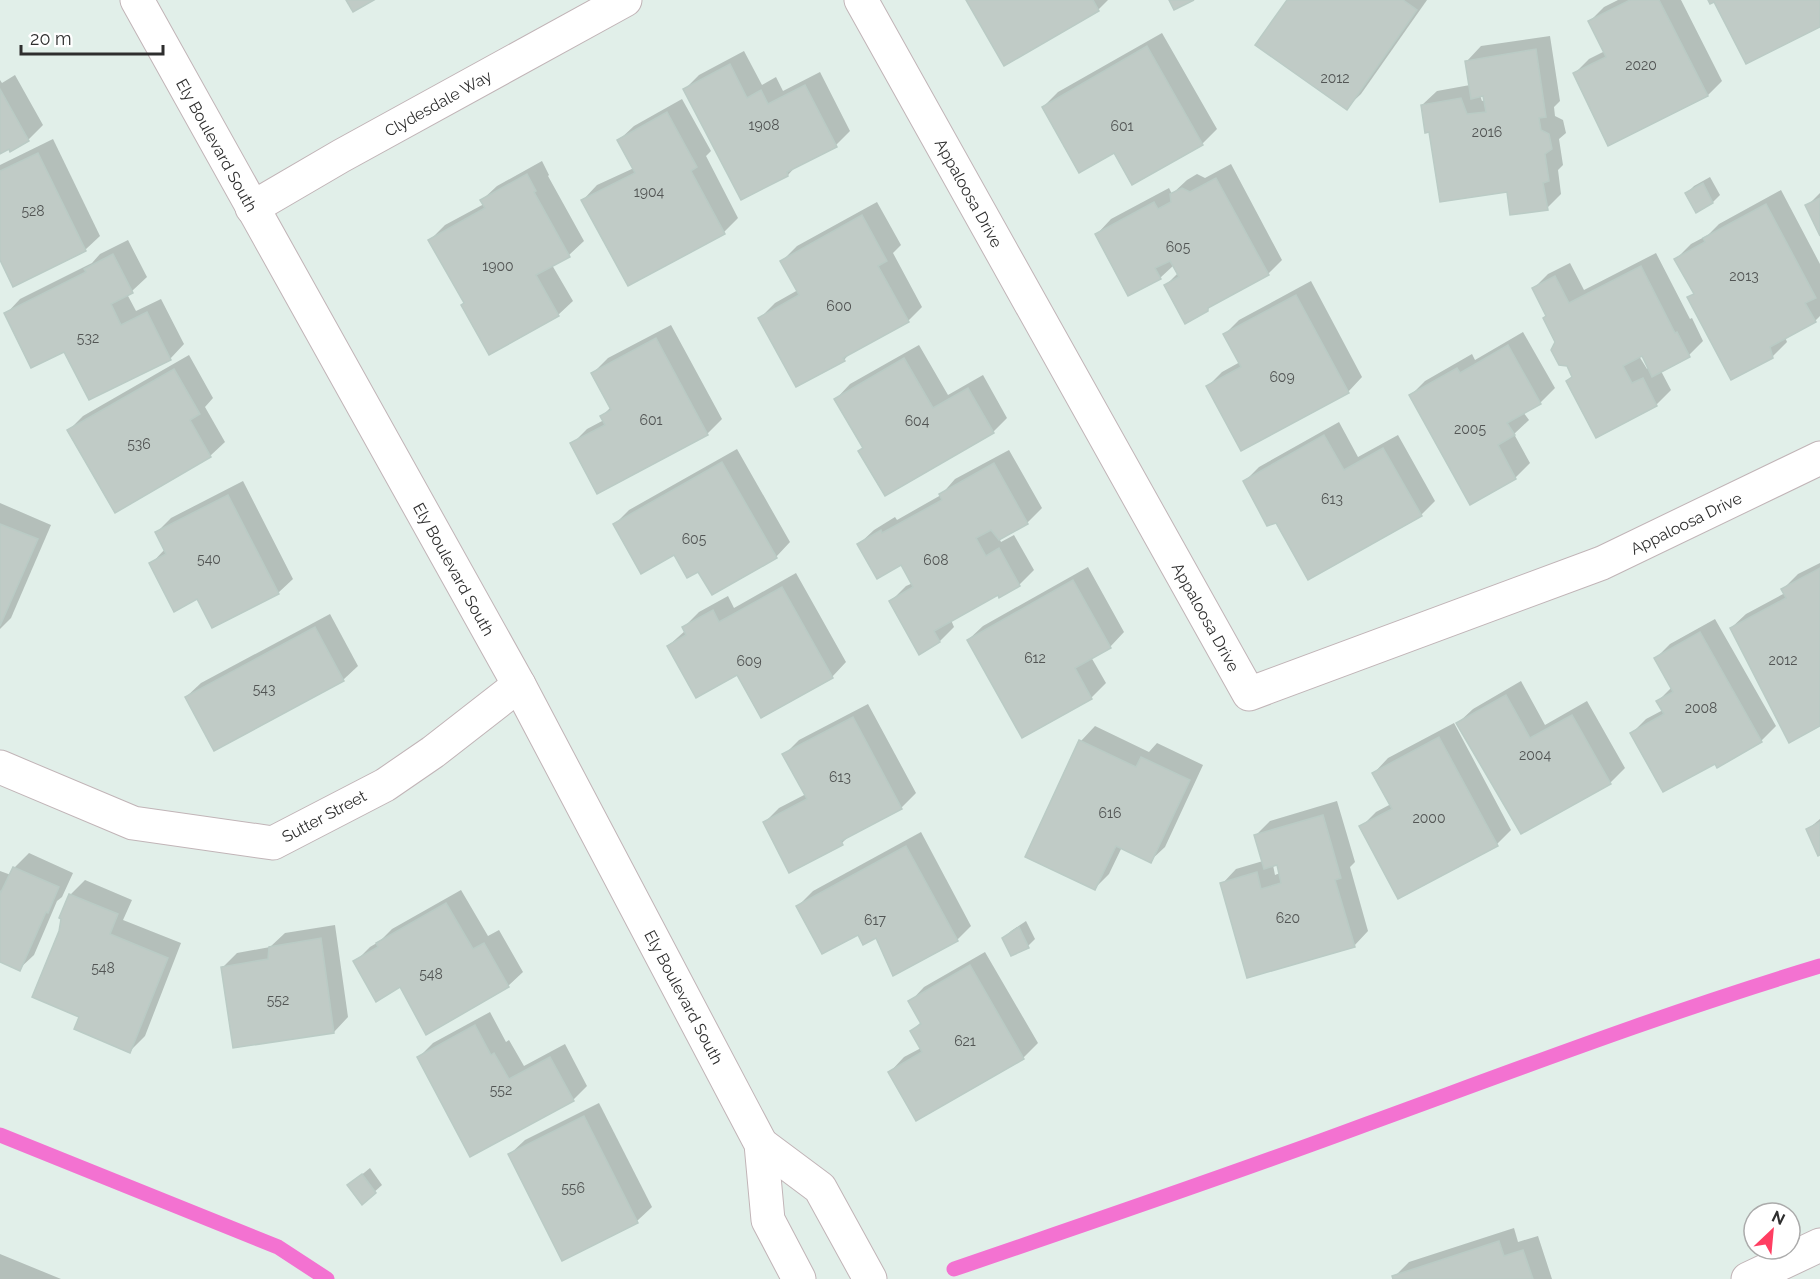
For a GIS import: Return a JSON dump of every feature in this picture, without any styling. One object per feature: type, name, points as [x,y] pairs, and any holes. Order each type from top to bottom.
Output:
[{"type":"street","name":"Ely Boulevard South","points":[[137,0],[519,685],[761,1144],[768,1220],[799,1279]]},
{"type":"street","name":"Clydesdale Way","points":[[252,208],[341,156],[625,0]]},
{"type":"street","name":"Appaloosa Drive","points":[[861,0],[1249,694],[1602,563],[1820,458]]},
{"type":"street","name":"Sutter Street","points":[[0,767],[133,823],[273,843],[385,785],[433,752],[519,685]]},
{"type":"street","name":"Ely Boulevard South","points":[[761,1144],[820,1188],[870,1279]]},
{"type":"street","points":[[1748,1279],[1820,1245]]},
{"type":"building","points":[[346,0],[374,0],[353,12]]},
{"type":"building","points":[[966,0],[1093,0],[1099,11],[1004,66]]},
{"type":"building","points":[[1169,0],[1194,0],[1174,10]]},
{"type":"building","points":[[1287,0],[1403,0],[1417,10],[1347,110],[1255,45]]},
{"type":"building","points":[[1630,0],[1659,0],[1708,96],[1608,146],[1573,73],[1606,57],[1588,21]]},
{"type":"building","points":[[1708,0],[1820,0],[1820,27],[1746,64],[1714,2],[1710,4]]},
{"type":"building","points":[[1147,46],[1203,145],[1132,185],[1114,153],[1079,173],[1042,107]]},
{"type":"building","points":[[1536,49],[1546,117],[1539,118],[1541,130],[1549,134],[1552,149],[1545,154],[1549,181],[1543,183],[1548,210],[1510,215],[1507,192],[1440,202],[1429,132],[1425,133],[1421,105],[1461,98],[1467,114],[1486,112],[1483,96],[1471,99],[1465,61]]},
{"type":"building","points":[[730,64],[747,98],[761,90],[768,104],[805,85],[837,147],[787,172],[788,176],[741,200],[683,89]]},
{"type":"building","points":[[0,89],[29,141],[10,152],[9,149],[0,154]]},
{"type":"building","points":[[667,112],[697,167],[691,171],[725,234],[628,286],[581,200],[635,173],[617,140]]},
{"type":"building","points":[[38,153],[86,251],[13,287],[0,260],[0,171]]},
{"type":"building","points":[[527,174],[536,191],[534,192],[570,257],[536,275],[559,316],[489,355],[461,305],[464,303],[428,240],[485,208],[480,200]]},
{"type":"building","points":[[1216,178],[1269,275],[1208,308],[1208,311],[1185,324],[1164,285],[1179,277],[1170,261],[1155,268],[1161,279],[1128,296],[1095,234],[1154,202],[1158,209],[1171,202],[1170,194],[1182,188],[1190,192]]},
{"type":"building","points":[[1703,183],[1713,203],[1696,213],[1685,193]]},
{"type":"building","points":[[1820,198],[1820,236],[1805,205]]},
{"type":"building","points":[[1766,204],[1816,298],[1805,303],[1816,322],[1770,347],[1773,358],[1731,380],[1687,297],[1694,294],[1674,259],[1705,242],[1703,238]]},
{"type":"building","points":[[862,215],[887,261],[878,266],[909,322],[843,358],[845,361],[796,387],[758,318],[799,295],[780,261]]},
{"type":"building","points":[[113,254],[133,293],[111,304],[121,325],[147,312],[171,360],[89,400],[64,352],[31,368],[4,313],[86,272],[84,269]]},
{"type":"building","points":[[1641,266],[1675,333],[1677,332],[1690,357],[1652,377],[1642,356],[1623,366],[1632,383],[1643,378],[1657,406],[1596,438],[1566,381],[1572,377],[1567,366],[1559,365],[1551,350],[1555,342],[1543,318],[1546,316],[1532,288],[1555,276],[1569,303]]},
{"type":"building","points":[[1296,295],[1349,393],[1241,451],[1206,386],[1241,367],[1223,334]]},
{"type":"building","points":[[656,338],[708,435],[597,494],[570,443],[605,425],[600,416],[611,410],[591,373]]},
{"type":"building","points":[[1508,345],[1541,404],[1507,423],[1515,435],[1498,445],[1516,479],[1470,505],[1409,395],[1457,368],[1460,373]]},
{"type":"building","points":[[904,358],[933,408],[968,388],[994,433],[885,496],[858,451],[863,448],[834,399]]},
{"type":"building","points":[[174,369],[200,414],[190,420],[211,457],[115,513],[67,430]]},
{"type":"building","points":[[1324,435],[1344,470],[1383,448],[1422,516],[1308,580],[1276,523],[1267,526],[1243,481]]},
{"type":"building","points":[[722,462],[777,558],[712,595],[698,572],[687,578],[674,555],[641,574],[613,524]]},
{"type":"building","points":[[994,463],[1028,524],[999,540],[991,530],[976,538],[986,556],[999,548],[1020,586],[999,598],[998,595],[934,631],[940,642],[919,655],[889,601],[913,587],[901,565],[877,579],[857,544],[942,500],[939,494]]},
{"type":"building","points":[[228,495],[279,594],[212,628],[197,599],[174,612],[149,563],[166,554],[155,532]]},
{"type":"building","points":[[0,524],[38,539],[0,626]]},
{"type":"building","points":[[1820,568],[1820,726],[1789,743],[1730,628],[1786,598],[1781,589]]},
{"type":"building","points":[[1073,580],[1111,648],[1075,668],[1092,699],[1022,738],[967,640]]},
{"type":"building","points":[[782,587],[833,678],[761,718],[737,675],[696,698],[667,646],[686,635],[682,627],[713,610],[719,622]]},
{"type":"building","points":[[315,627],[344,681],[214,751],[185,697]]},
{"type":"building","points":[[1700,632],[1762,742],[1717,768],[1715,764],[1663,792],[1630,733],[1664,714],[1656,701],[1673,692],[1654,658]]},
{"type":"building","points":[[1506,695],[1530,738],[1572,715],[1611,784],[1521,834],[1456,723]]},
{"type":"building","points":[[853,717],[902,809],[841,841],[843,845],[789,873],[763,822],[807,799],[782,754]]},
{"type":"building","points":[[1439,737],[1498,846],[1398,899],[1359,826],[1392,809],[1372,773]]},
{"type":"building","points":[[1079,740],[1136,767],[1141,757],[1190,780],[1151,863],[1116,846],[1095,890],[1025,857]]},
{"type":"building","points":[[1323,815],[1341,878],[1335,880],[1355,947],[1247,978],[1220,883],[1257,872],[1261,889],[1281,883],[1277,865],[1264,869],[1254,835]]},
{"type":"building","points":[[1820,822],[1820,855],[1818,856],[1806,829]]},
{"type":"building","points":[[906,846],[958,941],[893,976],[876,938],[863,945],[858,935],[822,954],[796,906]]},
{"type":"building","points":[[13,867],[59,887],[20,971],[0,962],[0,891]]},
{"type":"building","points":[[69,894],[118,914],[110,934],[168,958],[130,1053],[74,1029],[79,1017],[32,997],[59,931],[61,919],[59,918]]},
{"type":"building","points":[[446,903],[473,949],[484,943],[509,987],[426,1035],[400,987],[376,1002],[353,961],[378,947],[376,943]]},
{"type":"building","points":[[1019,927],[1029,948],[1011,956],[1002,938]]},
{"type":"building","points":[[321,938],[334,1033],[233,1048],[221,967],[268,959],[269,947]]},
{"type":"building","points":[[970,965],[1024,1059],[916,1121],[888,1072],[922,1052],[910,1031],[921,1024],[908,1001]]},
{"type":"building","points":[[475,1025],[491,1055],[494,1053],[509,1079],[550,1057],[574,1101],[470,1157],[417,1057]]},
{"type":"building","points":[[584,1116],[638,1223],[562,1261],[508,1154]]},
{"type":"building","points":[[362,1174],[376,1193],[362,1205],[347,1185]]},
{"type":"building","points":[[1499,1241],[1504,1256],[1523,1250],[1533,1279],[1393,1279],[1392,1276]]},
{"type":"waterway","points":[[954,1269],[1264,1162],[1649,1022],[1820,966]]},
{"type":"waterway","points":[[0,1135],[278,1247],[327,1279]]}]
